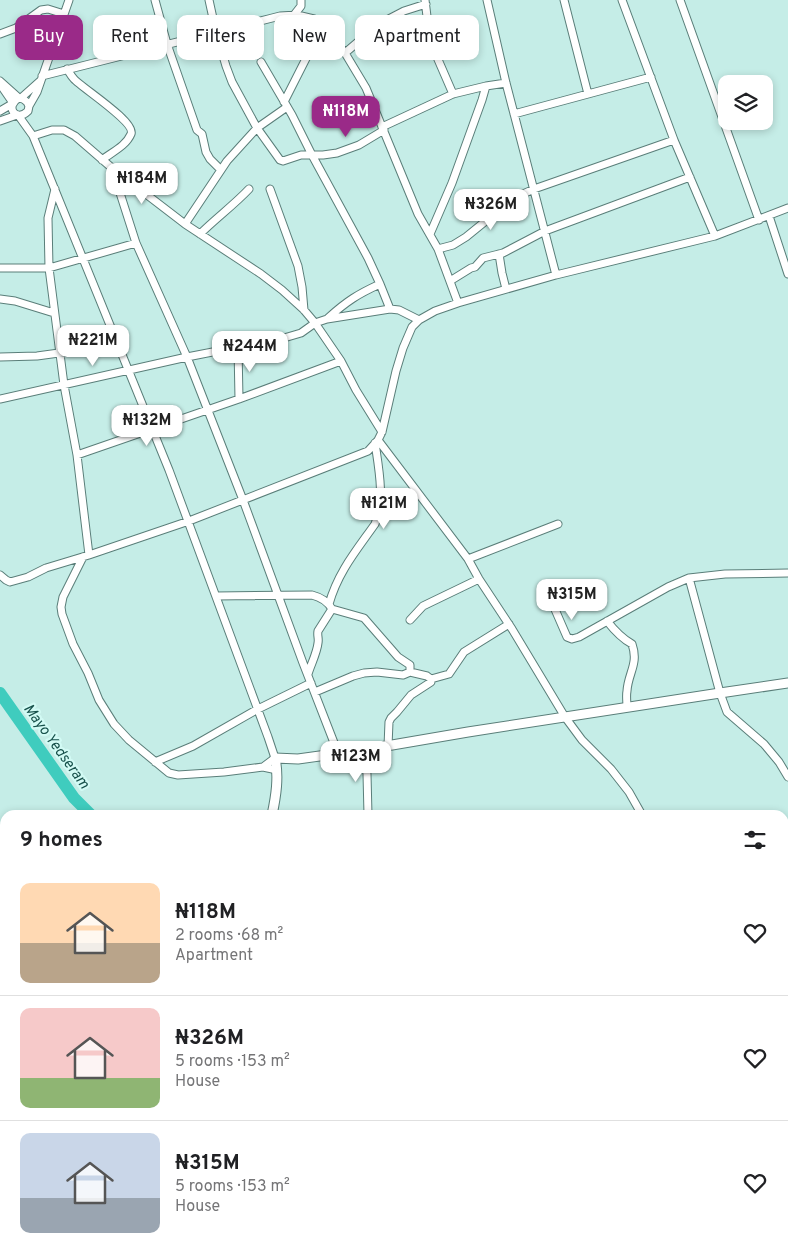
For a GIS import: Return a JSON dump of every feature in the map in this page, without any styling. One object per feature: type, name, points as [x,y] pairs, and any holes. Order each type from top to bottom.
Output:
[{"type":"main road","points":[[273,810],[277,787],[275,758],[298,759],[363,750],[788,683]]},
{"type":"main road","points":[[277,770],[298,759]]},
{"type":"street","points":[[0,121],[24,115],[28,112],[69,0]]},
{"type":"street","points":[[155,0],[159,15]]},
{"type":"street","points":[[209,0],[212,15]]},
{"type":"street","points":[[294,15],[301,6],[301,0]]},
{"type":"street","points":[[487,0],[506,83],[556,275]]},
{"type":"street","points":[[564,0],[588,94]]},
{"type":"street","points":[[622,0],[674,140],[716,236]]},
{"type":"street","points":[[680,0],[759,220]]},
{"type":"street","points":[[453,94],[430,41],[426,2],[380,24],[345,53],[366,88],[418,214],[438,249],[458,303]]},
{"type":"street","points":[[0,34],[16,28],[41,10],[48,9],[64,14]]},
{"type":"street","points":[[177,42],[167,44],[197,130],[202,134],[206,152],[221,170]]},
{"type":"street","points":[[0,111],[16,101],[41,78],[103,60]]},
{"type":"street","points":[[224,60],[257,128],[280,160],[283,161],[301,155],[337,153],[360,145],[383,129],[453,94],[506,83]]},
{"type":"street","points":[[185,224],[227,161],[257,128],[286,104],[307,60]]},
{"type":"street","points":[[261,62],[286,104],[368,258],[390,309]]},
{"type":"street","points":[[67,69],[73,78],[118,114],[131,130],[131,134],[122,147],[102,160]]},
{"type":"street","points":[[514,114],[651,77]]},
{"type":"street","points":[[0,82],[16,101],[27,102],[32,134]]},
{"type":"street","points":[[430,234],[452,183],[486,86]]},
{"type":"street","points":[[16,101],[12,108],[32,134],[189,521],[275,758],[263,767]]},
{"type":"street","points":[[32,134],[64,130],[75,136],[102,160],[185,224],[282,290],[304,310],[341,361],[356,390],[382,432]]},
{"type":"street","points":[[438,249],[452,245],[466,237],[514,198],[534,189],[674,140]]},
{"type":"street","points":[[112,168],[136,243],[187,357],[208,410],[338,753]]},
{"type":"street","points":[[450,281],[475,266],[483,258],[499,254],[545,231],[690,177]]},
{"type":"street","points":[[55,189],[48,218],[48,268],[59,353],[77,455],[86,556],[63,597],[61,607],[73,644],[99,700],[114,724],[129,740],[169,773],[178,775],[263,767],[277,770]]},
{"type":"street","points":[[200,234],[236,203],[249,189]]},
{"type":"street","points":[[270,189],[298,266],[304,310]]},
{"type":"street","points":[[0,575],[10,582],[28,577],[46,568],[189,521],[368,451],[382,432],[396,371],[412,327],[419,320],[435,311],[556,275],[716,236],[788,208]]},
{"type":"street","points":[[769,216],[788,274]]},
{"type":"street","points":[[0,268],[48,268],[136,243]]},
{"type":"street","points":[[499,254],[506,289]]},
{"type":"street","points":[[328,318],[356,295],[380,284]]},
{"type":"street","points":[[0,299],[15,301],[54,313]]},
{"type":"street","points":[[0,399],[187,357],[284,338],[301,333],[314,323],[328,318],[390,309],[399,310],[419,320]]},
{"type":"street","points":[[238,347],[240,399]]},
{"type":"street","points":[[0,357],[37,356],[118,348]]},
{"type":"street","points":[[77,455],[240,399],[341,361]]},
{"type":"street","points":[[376,442],[468,559],[565,717],[582,740],[611,769],[639,810]]},
{"type":"street","points":[[308,674],[318,647],[319,639],[317,634],[331,606],[334,588],[375,524],[378,515],[380,501],[376,442]]},
{"type":"street","points":[[468,559],[558,524]]},
{"type":"street","points":[[547,591],[567,637],[572,639],[579,637],[668,587],[689,578],[725,574],[788,573]]},
{"type":"street","points":[[689,578],[720,693],[727,712],[764,744],[779,762],[788,777]]},
{"type":"street","points":[[410,620],[423,606],[479,579]]},
{"type":"street","points":[[216,596],[312,594],[331,606],[364,618],[398,657],[410,665],[410,672]]},
{"type":"street","points":[[607,621],[616,633],[632,644],[634,650],[634,663],[627,692],[627,707]]},
{"type":"street","points":[[315,692],[358,674],[377,672],[403,675],[410,672],[431,678],[448,674],[464,652],[509,624]]},
{"type":"street","points":[[388,746],[388,722],[411,695],[431,682],[431,678]]},
{"type":"street","points":[[155,762],[193,746],[311,683]]},
{"type":"street","points":[[363,750],[367,774],[368,810]]},
{"type":"waterway","name":"Mayo Yedseram","points":[[0,693],[74,798],[86,810]]}]
